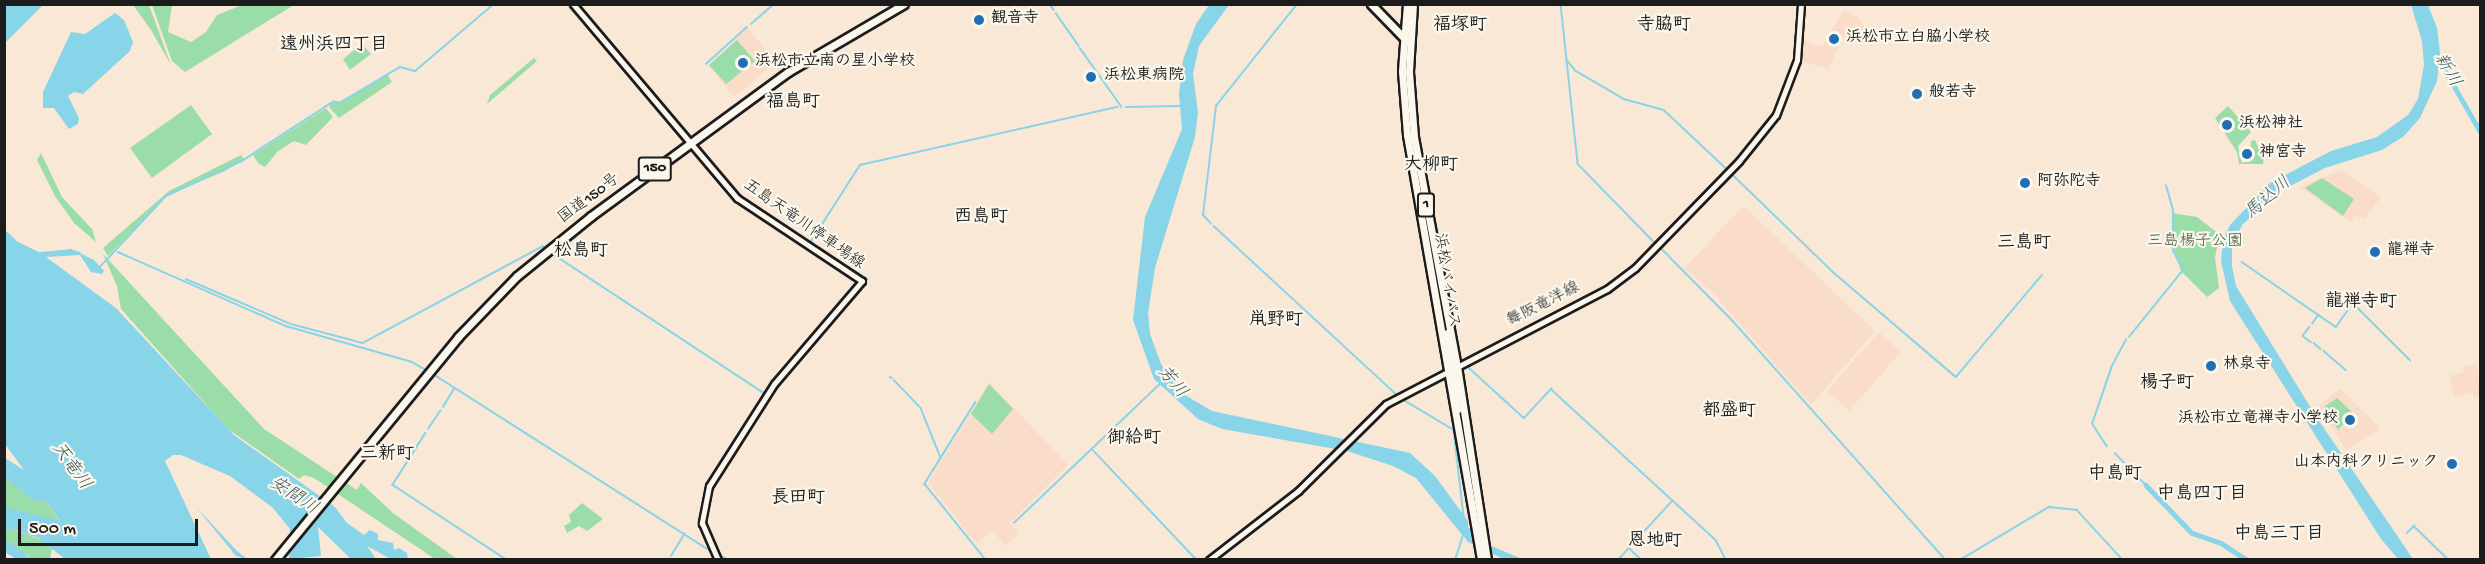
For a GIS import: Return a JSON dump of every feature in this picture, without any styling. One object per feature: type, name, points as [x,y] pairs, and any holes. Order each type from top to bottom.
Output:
[{"type":"highway","name":"国道150号","points":[[275,560],[432,368],[517,276],[690,143],[806,60],[904,4]]},
{"type":"highway","points":[[1371,4],[1407,38]]},
{"type":"highway","points":[[1376,4],[1407,38]]},
{"type":"highway","name":"浜松バイパス","points":[[1407,4],[1407,135],[1487,560]]},
{"type":"highway","name":"浜松バイパス","points":[[1413,4],[1407,38],[1413,137],[1447,310],[1466,474],[1481,560]]},
{"type":"highway","points":[[1453,370],[1467,369]]},
{"type":"main road","name":"五島天竜川停車場線","points":[[573,4],[744,204],[862,280],[774,384],[709,486],[702,523],[717,557]]},
{"type":"main road","name":"五島天竜川停車場線","points":[[577,4],[586,18]]},
{"type":"main road","name":"舞阪竜洋線","points":[[1209,560],[1282,504],[1386,404],[1617,283],[1679,225],[1759,139],[1776,116],[1797,60],[1802,4]]},
{"type":"shaded area","name":"浜松市立白脇小学校","points":[[1844,9],[1861,20],[1865,29],[1851,38],[1845,35],[1828,69],[1798,60],[1801,39],[1822,47]]},
{"type":"shaded area","name":"浜松市立南の星小学校","points":[[748,28],[776,63],[734,97],[708,65]]},
{"type":"shaded area","points":[[2340,170],[2381,197],[2364,220],[2356,215],[2350,222],[2300,187]]},
{"type":"shaded area","points":[[1744,206],[1875,331],[1811,405],[1712,292],[1684,268]]},
{"type":"shaded area","points":[[1879,332],[1901,352],[1849,411],[1827,391]]},
{"type":"shaded area","points":[[2477,365],[2480,396],[2474,398],[2472,393],[2454,397],[2450,376],[2463,372],[2463,366]]},
{"type":"shaded area","points":[[989,382],[1068,465],[1010,523],[1019,533],[1005,546],[992,530],[977,544],[928,483]]},
{"type":"shaded area","points":[[2340,389],[2379,427],[2378,431],[2346,450],[2319,406]]},
{"type":"green space","points":[[133,5],[149,5],[171,65],[151,30]]},
{"type":"green space","points":[[152,5],[172,5],[168,32],[191,42],[206,32],[217,15],[242,5],[294,5],[185,72],[172,61]]},
{"type":"green space","points":[[737,40],[755,61],[726,84],[709,65]]},
{"type":"green space","points":[[362,44],[371,54],[350,70],[343,59]]},
{"type":"green space","points":[[534,58],[537,61],[487,104],[490,95]]},
{"type":"green space","points":[[387,74],[392,82],[339,118],[329,107],[333,100],[340,102]]},
{"type":"green space","points":[[191,105],[212,134],[152,178],[130,148]]},
{"type":"green space","points":[[2228,106],[2251,132],[2238,146],[2242,163],[2250,161],[2251,141],[2255,140],[2260,152],[2265,152],[2263,164],[2239,164],[2237,152],[2215,118]]},
{"type":"green space","points":[[326,108],[333,117],[306,145],[294,141],[277,152],[265,167],[258,163],[253,155]]},
{"type":"green space","points":[[41,153],[62,197],[92,229],[96,242],[74,223],[55,196],[37,160]]},
{"type":"green space","points":[[241,155],[244,159],[225,171],[167,195],[108,256],[103,248],[169,191]]},
{"type":"green space","points":[[2322,178],[2354,199],[2343,216],[2305,188]]},
{"type":"green space","name":"三島楊子公園","points":[[2172,213],[2197,217],[2219,234],[2215,258],[2219,288],[2207,297],[2181,271],[2173,246]]},
{"type":"green space","points":[[103,254],[264,429],[357,490],[361,483],[393,513],[457,559],[435,559],[314,478],[304,475],[299,479],[228,429],[121,309],[117,286]]},
{"type":"green space","points":[[989,384],[1013,409],[992,434],[971,414]]},
{"type":"green space","points":[[2337,398],[2353,413],[2338,430],[2324,407]]},
{"type":"green space","points":[[4,476],[33,500],[46,501],[60,522],[5,508]]},
{"type":"green space","points":[[582,503],[603,519],[587,531],[579,526],[567,533],[564,526],[571,522],[569,515]]},
{"type":"green space","points":[[13,529],[44,541],[52,549],[50,559],[32,559],[5,540],[5,530]]},
{"type":"water","points":[[4,5],[43,5],[5,43]]},
{"type":"water","name":"芳川","points":[[1209,5],[1229,5],[1199,46],[1193,74],[1198,112],[1195,137],[1155,268],[1148,313],[1150,334],[1161,364],[1185,395],[1212,411],[1410,453],[1435,476],[1468,521],[1468,527],[1489,545],[1522,559],[1504,559],[1468,542],[1416,478],[1393,466],[1347,451],[1222,429],[1198,419],[1154,379],[1133,320],[1145,217],[1182,129],[1179,94],[1183,60],[1196,24]]},
{"type":"water","name":"馬込川","points":[[2411,5],[2428,5],[2437,28],[2440,53],[2437,81],[2420,118],[2404,136],[2382,150],[2325,168],[2277,193],[2242,225],[2232,249],[2232,266],[2236,286],[2317,418],[2413,559],[2399,560],[2381,539],[2230,301],[2221,261],[2223,241],[2230,225],[2270,183],[2331,151],[2377,137],[2408,115],[2418,99],[2424,65],[2422,41]]},
{"type":"water","points":[[115,13],[124,20],[133,42],[130,51],[83,94],[74,92],[68,96],[79,118],[78,124],[69,129],[54,108],[43,108],[43,92],[71,32],[85,34]]},
{"type":"water","points":[[4,229],[18,242],[41,253],[71,249],[94,260],[104,271],[102,274],[91,272],[80,255],[46,257],[116,308],[234,435],[335,507],[347,523],[364,535],[370,530],[378,534],[378,540],[393,543],[394,550],[399,548],[407,553],[408,559],[391,559],[367,546],[376,559],[351,559],[318,527],[321,556],[289,559],[290,529],[273,508],[230,476],[181,455],[173,455],[165,461],[211,559],[65,559],[38,538],[13,529],[5,530],[5,507],[60,521],[46,501],[32,500],[5,477],[5,458],[24,470],[5,444]]},
{"type":"water","points":[[196,507],[236,550],[247,559],[236,556]]},
{"type":"water","points":[[4,539],[31,559],[16,559],[5,552]]},
{"type":"waterway","points":[[100,267],[166,196],[242,161],[331,103],[338,104],[400,67],[415,71],[494,4]]},
{"type":"waterway","points":[[751,24],[774,4]]},
{"type":"waterway","points":[[1050,4],[1054,10]]},
{"type":"waterway","points":[[1211,224],[1203,215],[1216,106],[1297,4]]},
{"type":"waterway","points":[[1561,4],[1578,164],[1655,243]]},
{"type":"waterway","points":[[1056,13],[1079,46]]},
{"type":"waterway","points":[[706,64],[747,27]]},
{"type":"waterway","points":[[1080,48],[1122,107]]},
{"type":"waterway","name":"新川","points":[[2438,58],[2480,131]]},
{"type":"waterway","points":[[1567,60],[1576,71],[1624,99],[1664,110],[1728,170]]},
{"type":"waterway","points":[[1126,107],[1180,106]]},
{"type":"waterway","points":[[868,280],[810,243],[860,165],[1118,107]]},
{"type":"waterway","points":[[1731,173],[1832,271],[1956,377],[2042,275]]},
{"type":"waterway","points":[[2129,337],[2183,270],[2173,251],[2173,210],[2166,186]]},
{"type":"waterway","points":[[1214,226],[1398,396]]},
{"type":"waterway","points":[[186,279],[291,324],[363,343],[543,246],[546,249]]},
{"type":"waterway","points":[[1659,246],[1733,321],[1946,560]]},
{"type":"waterway","points":[[70,250],[80,253]]},
{"type":"waterway","points":[[41,253],[63,251]]},
{"type":"waterway","points":[[118,252],[286,326],[412,362],[426,370]]},
{"type":"waterway","points":[[550,252],[764,393],[771,384]]},
{"type":"waterway","points":[[2242,262],[2336,327],[2353,303],[2410,360]]},
{"type":"waterway","points":[[807,349],[849,301]]},
{"type":"waterway","points":[[2312,324],[2318,315]]},
{"type":"waterway","points":[[2310,327],[2303,336],[2311,342]]},
{"type":"waterway","points":[[2107,447],[2092,424],[2112,366],[2126,340]]},
{"type":"waterway","points":[[2314,343],[2321,349]]},
{"type":"waterway","points":[[2324,351],[2346,370]]},
{"type":"waterway","points":[[1466,365],[1524,418],[1551,389],[1716,540],[1726,560]]},
{"type":"waterway","points":[[774,380],[781,372]]},
{"type":"waterway","points":[[433,374],[712,552]]},
{"type":"waterway","points":[[894,380],[921,408],[941,458]]},
{"type":"waterway","name":"芳川","points":[[1014,523],[1161,383]]},
{"type":"waterway","points":[[443,407],[454,389]]},
{"type":"waterway","points":[[1402,399],[1454,430],[1464,517]]},
{"type":"waterway","points":[[976,402],[925,484],[986,560]]},
{"type":"waterway","points":[[428,429],[440,411]]},
{"type":"waterway","points":[[426,433],[393,485],[507,560]]},
{"type":"waterway","points":[[1092,449],[1197,560]]},
{"type":"waterway","points":[[2115,453],[2146,485]]},
{"type":"waterway","points":[[2146,485],[2192,533],[2221,543],[2247,560]]},
{"type":"waterway","points":[[1618,560],[1672,501]]},
{"type":"waterway","points":[[1960,560],[2049,507],[2077,510],[2123,560]]},
{"type":"waterway","points":[[2407,533],[2414,526],[2449,560]]},
{"type":"waterway","points":[[671,556],[684,534]]},
{"type":"waterway","points":[[1455,560],[1463,536]]},
{"type":"waterway","points":[[1629,548],[1642,560]]},
{"type":"waterway","points":[[719,555],[729,560]]},
{"type":"place","name":"観音寺","points":[[979,20]]},
{"type":"place","name":"浜松市立白脇小学校","points":[[1834,39]]},
{"type":"place","name":"浜松市立南の星小学校","points":[[743,63]]},
{"type":"place","name":"浜松東病院","points":[[1091,77]]},
{"type":"place","name":"般若寺","points":[[1917,94]]},
{"type":"place","name":"浜松神社","points":[[2227,125]]},
{"type":"place","name":"神宮寺","points":[[2247,154]]},
{"type":"place","name":"阿弥陀寺","points":[[2025,183]]},
{"type":"place","name":"龍禅寺","points":[[2375,252]]},
{"type":"place","name":"林泉寺","points":[[2211,366]]},
{"type":"place","name":"浜松市立竜禅寺小学校","points":[[2350,420]]},
{"type":"place","name":"山本内科クリニック","points":[[2452,464]]},
{"type":"district","name":"福塚町","points":[[1460,26]]},
{"type":"district","name":"寺脇町","points":[[1664,26]]},
{"type":"district","name":"遠州浜四丁目","points":[[334,46]]},
{"type":"district","name":"福島町","points":[[793,103]]},
{"type":"district","name":"大柳町","points":[[1431,166]]},
{"type":"district","name":"西島町","points":[[981,218]]},
{"type":"district","name":"三島町","points":[[2024,244]]},
{"type":"district","name":"松島町","points":[[581,252]]},
{"type":"district","name":"龍禅寺町","points":[[2361,303]]},
{"type":"district","name":"鼡野町","points":[[1276,321]]},
{"type":"district","name":"楊子町","points":[[2167,384]]},
{"type":"district","name":"都盛町","points":[[1729,412]]},
{"type":"district","name":"御給町","points":[[1134,439]]},
{"type":"district","name":"三新町","points":[[387,455]]},
{"type":"district","name":"中島町","points":[[2115,475]]},
{"type":"district","name":"中島四丁目","points":[[2202,495]]},
{"type":"district","name":"長田町","points":[[798,499]]},
{"type":"district","name":"中島三丁目","points":[[2279,535]]},
{"type":"district","name":"恩地町","points":[[1655,542]]},
{"type":"water label","name":"天竜川","points":[[70,467]]},
{"type":"water label","name":"安間川","points":[[293,497]]}]
